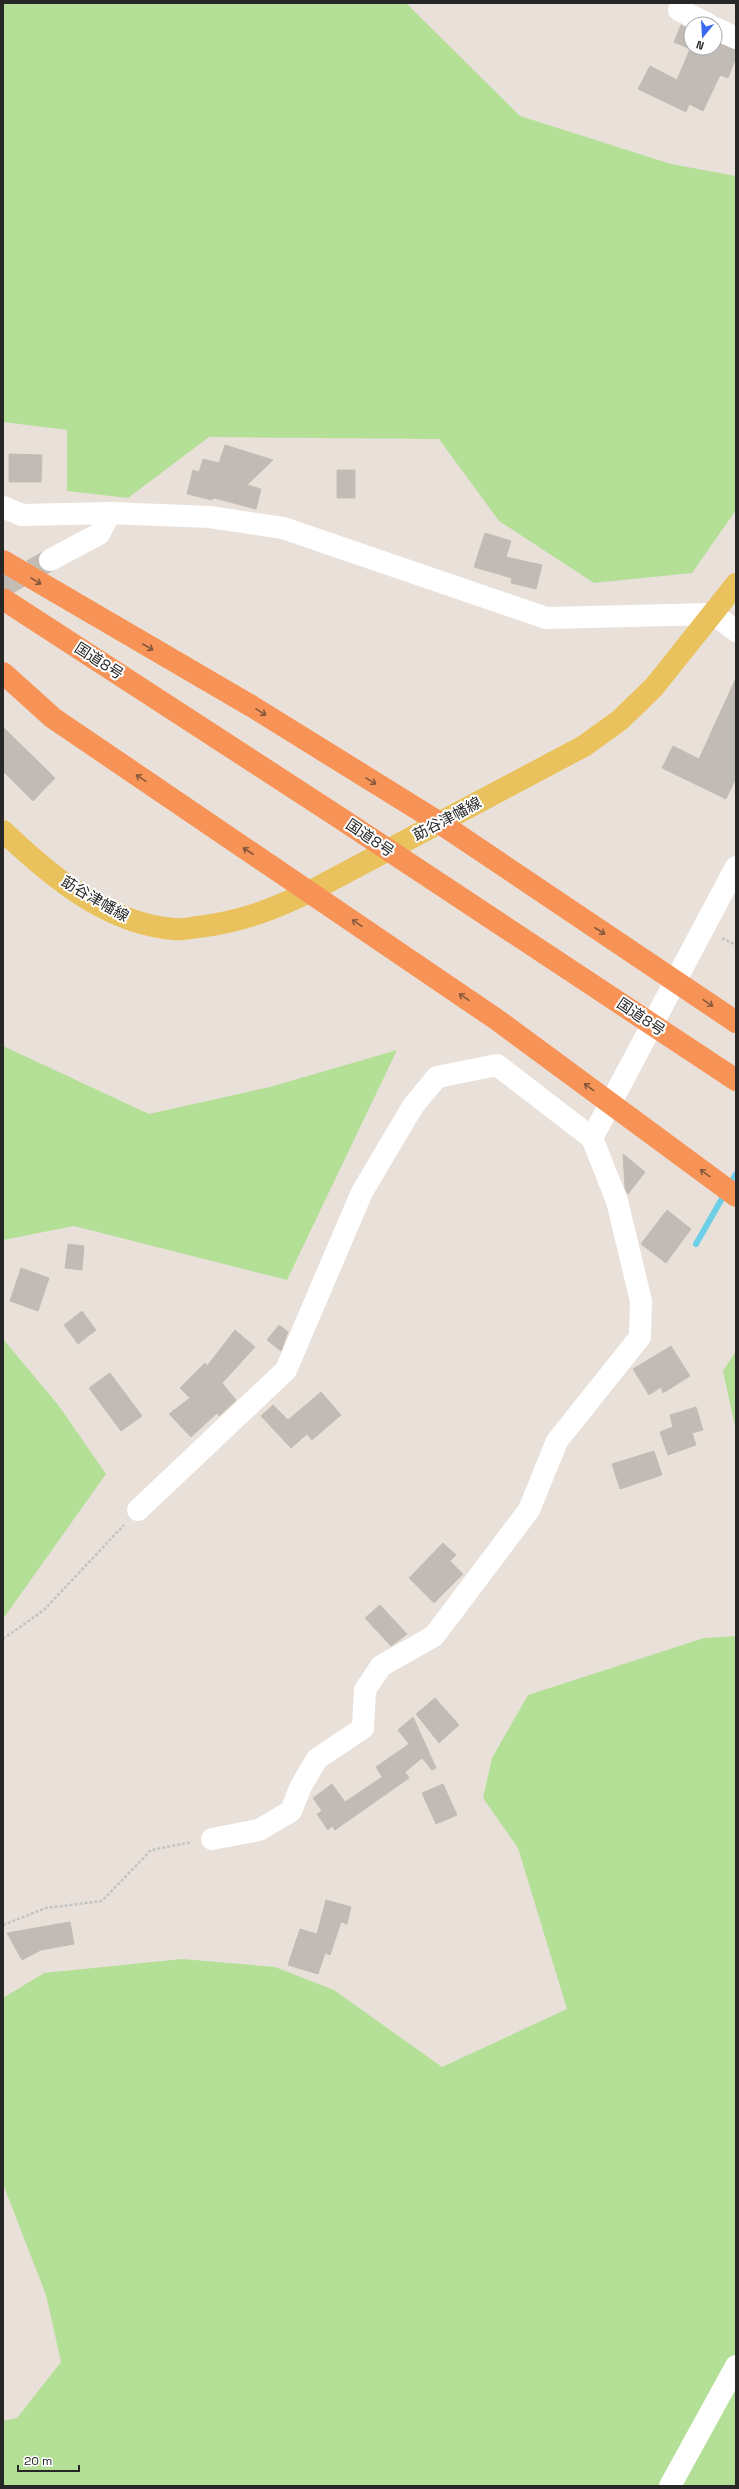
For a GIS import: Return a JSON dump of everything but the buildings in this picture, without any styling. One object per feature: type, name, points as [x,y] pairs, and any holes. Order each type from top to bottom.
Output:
[{"type":"highway","points":[[3,561],[253,707],[440,823],[567,910],[736,1022]]},
{"type":"highway","name":"国道8号","points":[[3,599],[340,818],[736,1080]]},
{"type":"highway","points":[[3,673],[53,718],[310,891],[496,1019],[736,1196]]},
{"type":"main road","name":"莇谷津幡線","points":[[3,831],[68,886],[116,914],[141,924],[175,930],[224,924],[268,912],[584,746],[620,720],[654,687],[736,584]]},
{"type":"street","points":[[678,10],[691,16]]},
{"type":"street","points":[[723,32],[736,38]]},
{"type":"street","points":[[3,507],[22,515],[110,513],[210,517],[283,528],[546,618],[713,614],[736,631]]},
{"type":"street","points":[[50,560],[99,534],[110,513]]},
{"type":"street","points":[[592,1138],[736,867]]},
{"type":"street","points":[[138,1510],[286,1370],[362,1192],[414,1106],[437,1077],[497,1065],[592,1138],[617,1201],[621,1216],[641,1301],[640,1337],[557,1441],[529,1510],[434,1636],[380,1666],[365,1690],[363,1728],[317,1759],[301,1786],[291,1811],[259,1830],[212,1839]]},
{"type":"street","points":[[670,2486],[736,2366]]},
{"type":"path","points":[[3,1639],[44,1610],[138,1510]]},
{"type":"path","points":[[3,1925],[46,1908],[102,1902],[151,1850],[212,1839]]},
{"type":"green space","points":[[3,3],[406,3],[520,116],[671,164],[736,176],[736,510],[692,573],[594,583],[499,521],[439,439],[209,437],[128,498],[67,491],[67,430],[3,422]]},
{"type":"green space","points":[[3,1046],[149,1114],[270,1087],[397,1050],[287,1280],[74,1226],[3,1240]]},
{"type":"green space","points":[[3,1339],[59,1406],[106,1474],[3,1619]]},
{"type":"green space","points":[[736,1351],[736,1431],[723,1371]]},
{"type":"green space","points":[[736,1636],[736,2486],[3,2486],[3,2421],[17,2418],[61,2362],[46,2295],[3,2184],[3,1998],[44,1973],[182,1959],[275,1967],[334,1990],[442,2067],[567,2009],[518,1848],[483,1798],[492,1758],[528,1695],[704,1638]]},
{"type":"waterway","points":[[696,1244],[736,1174]]},
{"type":"tunnel","points":[[3,586],[50,560]]}]
